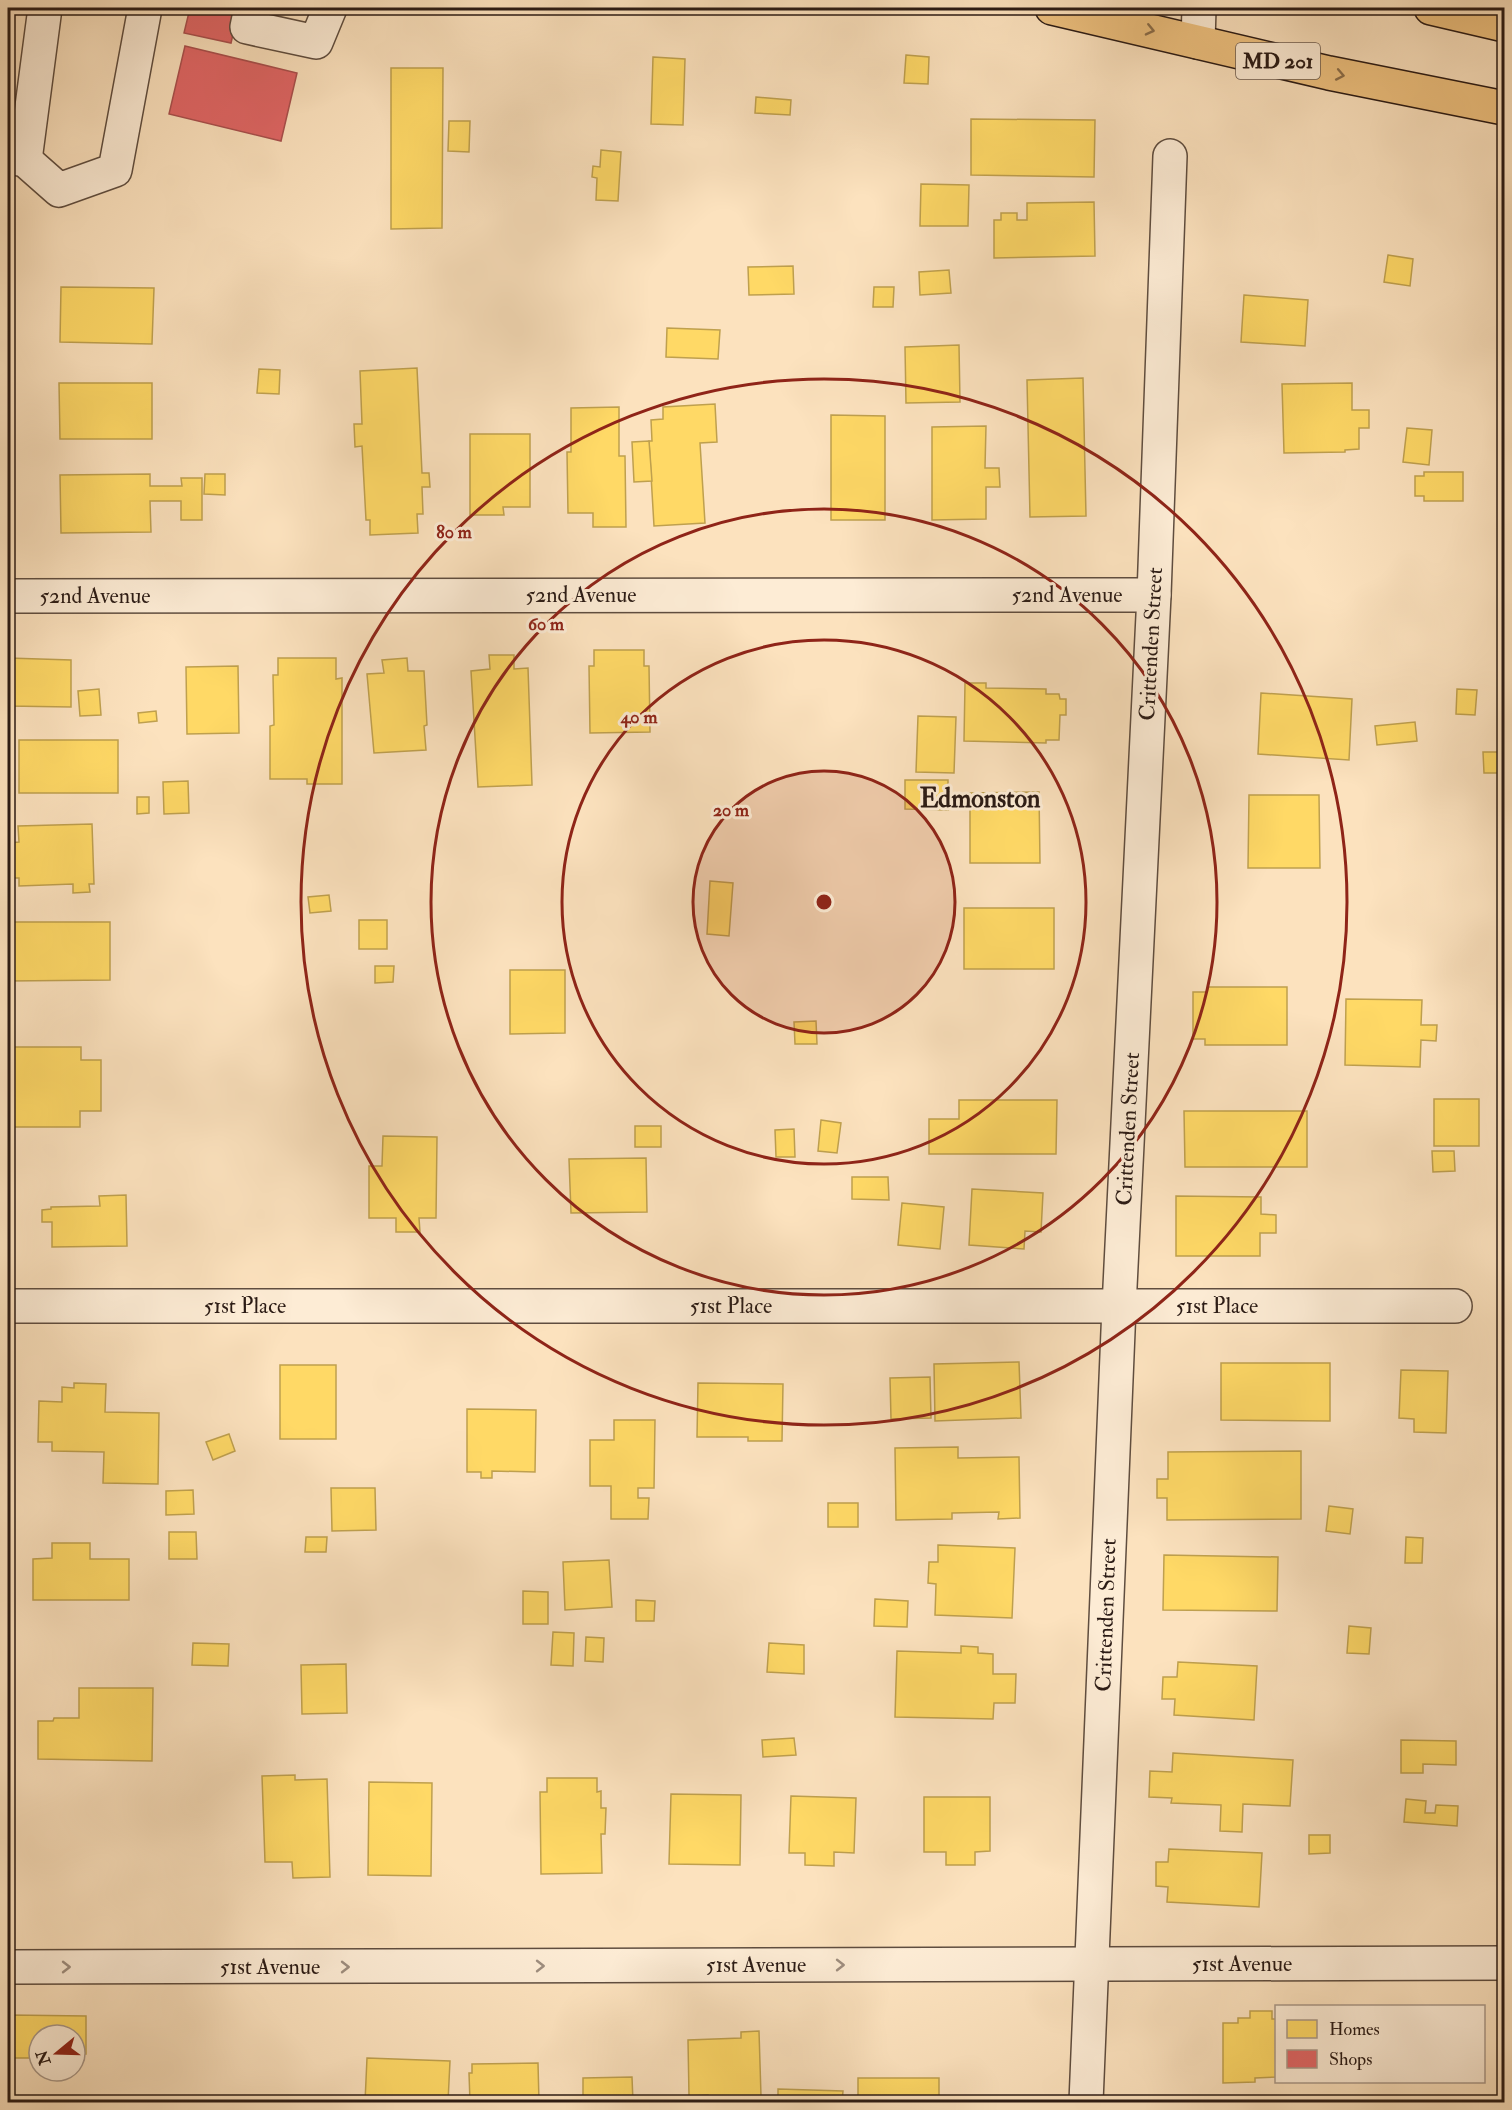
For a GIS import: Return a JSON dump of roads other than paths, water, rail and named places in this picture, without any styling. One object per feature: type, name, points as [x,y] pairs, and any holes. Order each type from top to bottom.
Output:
[{"type":"main road","name":"MD 201","points":[[1052,8],[1329,73],[1504,108]]},
{"type":"main road","points":[[1431,8],[1504,25]]},
{"type":"street","points":[[45,8],[16,158],[59,190],[115,170],[145,8]]},
{"type":"street","points":[[251,8],[247,27],[316,42],[330,8]]},
{"type":"street","points":[[1198,42],[1199,8]]},
{"type":"street","name":"Crittenden Street","points":[[1086,2103],[1119,1306],[1154,595],[1170,156]]},
{"type":"street","name":"52nd Avenue","points":[[8,596],[1154,595]]},
{"type":"street","name":"51st Place","points":[[8,1306],[1455,1306]]},
{"type":"street","name":"51st Avenue","points":[[8,1967],[1504,1963]]},
{"type":"district","name":"Edmonston","points":[[980,799]]}]
